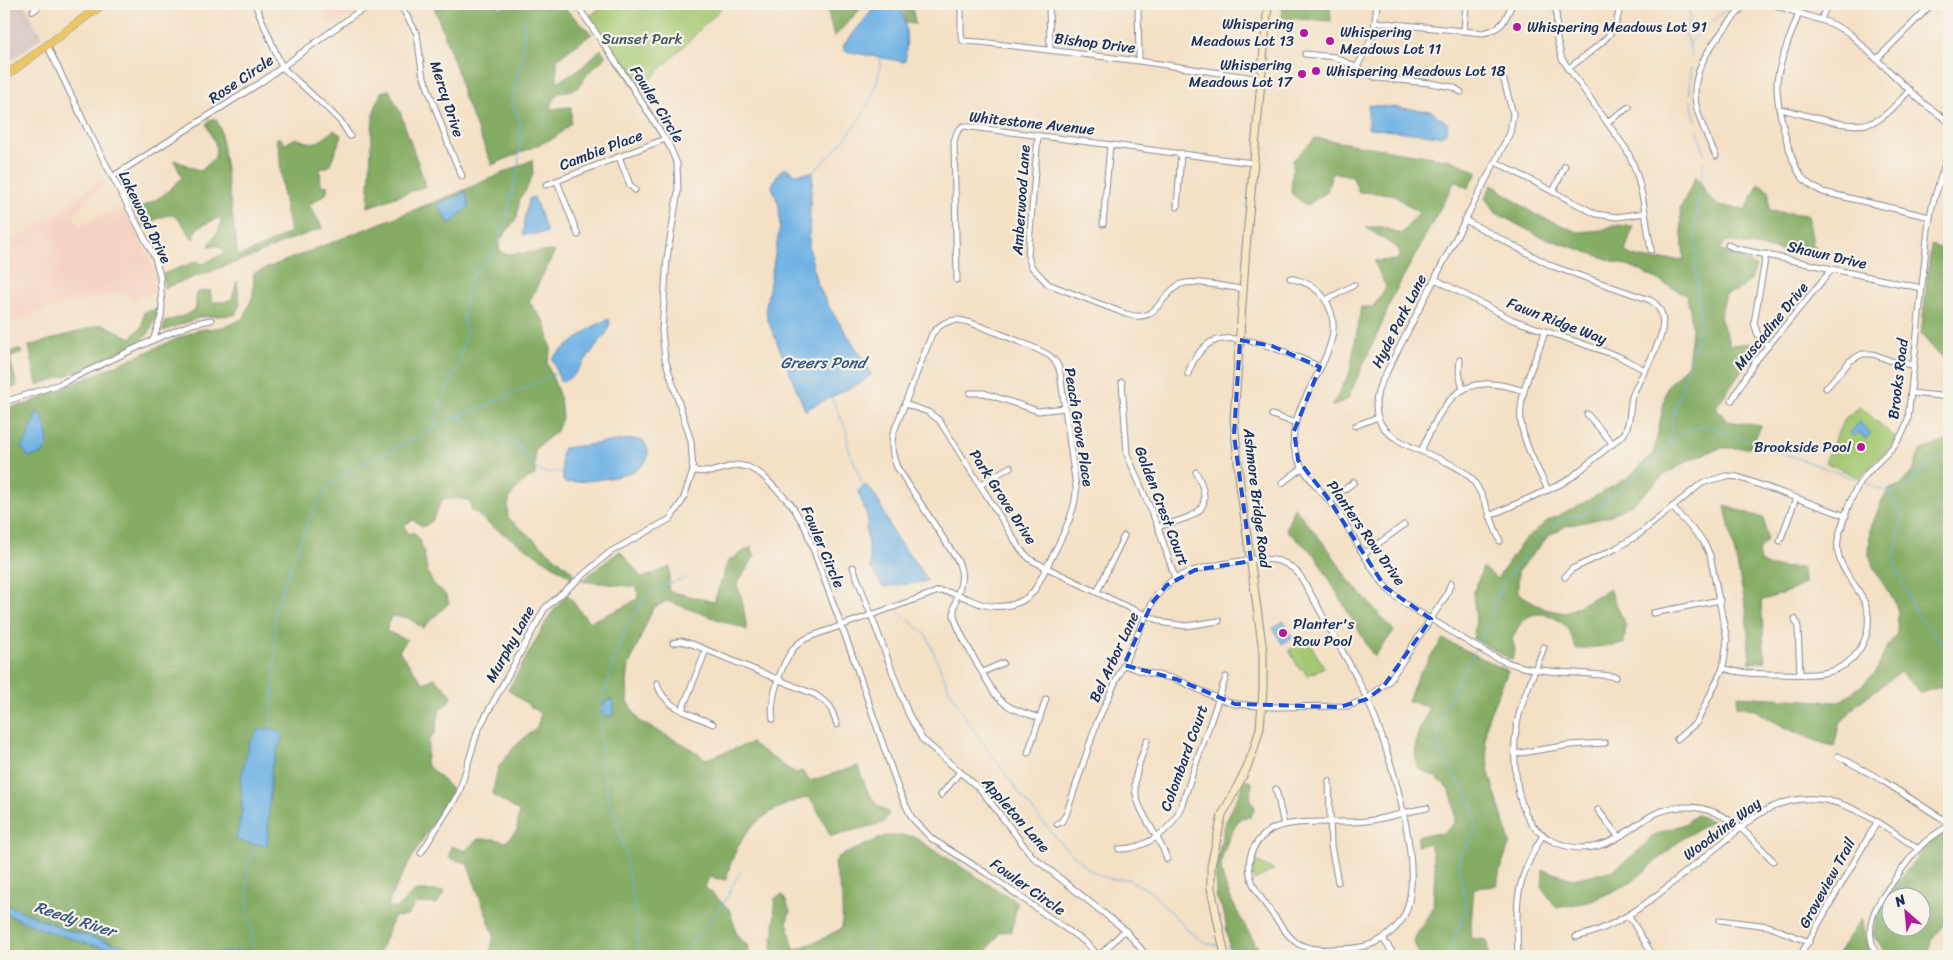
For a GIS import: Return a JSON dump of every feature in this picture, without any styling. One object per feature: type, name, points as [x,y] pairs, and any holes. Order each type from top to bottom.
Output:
[{"type":"main road","points":[[4,77],[103,4]]},
{"type":"main road","name":"Ashmore Bridge Road","points":[[1226,956],[1212,888],[1211,866],[1222,815],[1246,770],[1254,749],[1262,707],[1263,651],[1234,435],[1234,403],[1268,4]]},
{"type":"street","points":[[32,11],[42,4]]},
{"type":"street","points":[[255,4],[282,67],[341,122],[350,136]]},
{"type":"street","name":"Rose Circle","points":[[112,177],[199,123],[282,67],[355,14],[366,8],[383,4]]},
{"type":"street","name":"Mercy Drive","points":[[400,4],[417,34],[422,72],[462,176]]},
{"type":"street","name":"Fowler Circle","points":[[576,4],[616,62],[675,158],[679,178],[665,282],[663,344],[668,370],[691,441],[693,471],[710,472],[737,465],[748,467],[761,474],[791,504],[802,522],[899,791],[917,824],[932,839],[986,872],[1085,942],[1099,956]]},
{"type":"street","name":"Bishop Drive","points":[[961,4],[961,34],[963,41],[1139,61],[1261,79]]},
{"type":"street","points":[[1050,4],[1050,50]]},
{"type":"street","points":[[1138,4],[1139,61]]},
{"type":"street","points":[[1357,67],[1373,36],[1377,4]]},
{"type":"street","points":[[1464,30],[1466,4]]},
{"type":"street","points":[[1375,22],[1483,33],[1499,27],[1506,18],[1512,4]]},
{"type":"street","points":[[1556,4],[1557,40],[1562,59],[1626,149],[1634,165],[1639,181],[1651,250]]},
{"type":"street","points":[[1568,69],[1599,46],[1611,34],[1617,21],[1619,4]]},
{"type":"street","points":[[1716,156],[1697,109],[1695,85],[1701,65],[1713,43],[1745,4]]},
{"type":"street","points":[[1771,4],[1821,20],[1849,32],[1931,110],[1949,122]]},
{"type":"street","points":[[1821,20],[1826,4]]},
{"type":"street","points":[[1878,58],[1932,4]]},
{"type":"street","points":[[1799,13],[1778,75],[1776,92],[1779,109],[1797,168],[1802,178],[1823,192],[1930,216]]},
{"type":"street","name":"Lakewood Drive","points":[[47,45],[158,268],[162,306],[153,340]]},
{"type":"street","points":[[1305,54],[1335,57],[1377,78],[1430,83],[1453,87],[1461,92]]},
{"type":"street","name":"Hyde Park Lane","points":[[1378,417],[1376,399],[1380,385],[1510,133],[1513,120],[1509,95],[1501,70]]},
{"type":"street","points":[[1779,109],[1848,125],[1865,125],[1883,117],[1910,90]]},
{"type":"street","points":[[1607,122],[1629,107]]},
{"type":"street","name":"Whitestone Avenue","points":[[957,280],[954,141],[961,127],[968,126],[1253,163]]},
{"type":"street","name":"Amberwood Lane","points":[[1038,136],[1028,256],[1031,266],[1045,282],[1137,317],[1152,312],[1171,291],[1183,283],[1244,289]]},
{"type":"street","name":"Cambie Place","points":[[546,185],[665,139]]},
{"type":"street","points":[[1103,224],[1110,145]]},
{"type":"street","name":"Brooks Road","points":[[1723,668],[1746,673],[1800,674],[1827,672],[1842,667],[1856,654],[1866,636],[1868,619],[1866,608],[1837,554],[1838,538],[1855,493],[1863,478],[1892,449],[1901,437],[1908,419],[1930,216],[1949,150]]},
{"type":"street","points":[[1177,207],[1181,153]]},
{"type":"street","points":[[619,157],[630,185],[635,190]]},
{"type":"street","points":[[1496,162],[1602,216],[1617,217],[1645,213]]},
{"type":"street","points":[[1553,192],[1565,166]]},
{"type":"street","points":[[557,181],[578,235]]},
{"type":"street","points":[[1465,220],[1552,266],[1655,303],[1661,312],[1662,322],[1657,347],[1632,398],[1626,430],[1613,444],[1572,477],[1548,490],[1489,516]]},
{"type":"street","name":"Shawn Drive","points":[[1728,245],[1734,248],[1921,288]]},
{"type":"street","points":[[1766,254],[1754,323],[1758,335],[1768,346]]},
{"type":"street","name":"Muscadine Drive","points":[[1732,400],[1747,373],[1832,269]]},
{"type":"street","points":[[1290,278],[1312,285],[1326,300],[1354,285]]},
{"type":"street","name":"Fawn Ridge Way","points":[[1435,279],[1512,320],[1618,356],[1645,370]]},
{"type":"street","name":"Planters Row Drive","points":[[1326,300],[1332,313],[1334,330],[1331,342],[1296,423],[1294,445],[1302,468],[1330,500],[1380,579],[1391,593],[1497,659],[1518,666],[1536,669],[1616,677]]},
{"type":"street","points":[[4,402],[60,384],[153,340],[192,324],[211,320]]},
{"type":"street","name":"Peach Grove Place","points":[[773,719],[771,703],[789,655],[798,643],[812,636],[933,593],[945,591],[986,605],[998,606],[1022,602],[1033,594],[1073,512],[1077,498],[1060,373],[1057,364],[1052,358],[1037,349],[969,323],[956,320],[943,324],[932,334],[893,434],[891,444],[892,455],[897,467],[958,561],[962,579],[958,595]]},
{"type":"street","points":[[1545,332],[1524,392],[1521,410],[1522,430],[1548,490]]},
{"type":"street","points":[[1188,374],[1201,350],[1219,339],[1240,340],[1272,346],[1320,367]]},
{"type":"street","points":[[1826,388],[1850,361],[1862,354],[1873,354],[1894,362],[1914,365]]},
{"type":"street","points":[[1460,360],[1459,372],[1463,390]]},
{"type":"street","name":"Golden Crest Court","points":[[1122,382],[1127,454],[1158,527],[1176,578]]},
{"type":"street","points":[[1421,451],[1441,410],[1454,395],[1474,385],[1493,383],[1524,392]]},
{"type":"street","points":[[970,393],[984,393],[1038,411],[1065,408]]},
{"type":"street","points":[[1911,393],[1949,396]]},
{"type":"street","name":"Park Grove Drive","points":[[905,404],[928,412],[939,420],[1021,550],[1031,560],[1165,623],[1180,626],[1218,621]]},
{"type":"street","points":[[1587,414],[1613,444]]},
{"type":"street","points":[[1272,415],[1296,423]]},
{"type":"street","points":[[1355,426],[1378,417],[1383,427],[1393,438],[1469,476],[1476,486],[1500,541]]},
{"type":"street","points":[[980,485],[1010,467]]},
{"type":"street","points":[[1282,483],[1302,468]]},
{"type":"street","name":"Murphy Lane","points":[[421,853],[459,793],[478,730],[545,608],[610,552],[670,519],[683,500],[693,471]]},
{"type":"street","points":[[1158,527],[1191,517],[1201,508],[1205,500],[1205,491],[1196,472]]},
{"type":"street","points":[[1565,577],[1572,569],[1631,540],[1702,483],[1726,476],[1738,477],[1846,516]]},
{"type":"street","points":[[1330,500],[1354,482]]},
{"type":"street","points":[[1780,541],[1796,498]]},
{"type":"street","points":[[1672,507],[1697,533],[1707,548],[1712,562],[1727,640],[1723,668],[1697,722],[1678,740]]},
{"type":"street","points":[[1364,554],[1404,526]]},
{"type":"street","points":[[1097,592],[1124,536]]},
{"type":"street","name":"Bel Arbor Lane","points":[[1057,824],[1066,815],[1094,730],[1146,615],[1158,594],[1176,578],[1195,570],[1268,560],[1280,561],[1298,572],[1367,699],[1383,741],[1404,813]]},
{"type":"street","name":"Appleton Lane","points":[[853,567],[918,734],[990,800],[1032,856],[1125,930],[1147,956]]},
{"type":"street","points":[[1124,665],[1144,672],[1176,679],[1219,700],[1235,704],[1262,707],[1340,707],[1367,699],[1389,680],[1446,596],[1451,583]]},
{"type":"street","points":[[958,595],[955,605],[955,619],[994,693],[1005,705],[1040,718]]},
{"type":"street","points":[[1653,613],[1720,600]]},
{"type":"street","points":[[1795,619],[1798,627],[1800,674]]},
{"type":"street","points":[[673,643],[685,642],[824,700],[830,706],[837,725]]},
{"type":"street","points":[[1544,647],[1518,720],[1514,754],[1522,807],[1531,823],[1543,835],[1558,844],[1579,848],[1600,846],[1653,814],[1668,809],[1700,808],[1714,812],[1732,821],[1773,862]]},
{"type":"street","points":[[682,710],[706,650]]},
{"type":"street","points":[[982,672],[1003,663]]},
{"type":"street","name":"Colombard Court","points":[[1119,849],[1138,846],[1157,836],[1170,826],[1179,813],[1226,677]]},
{"type":"street","points":[[657,683],[664,697],[682,710],[713,724]]},
{"type":"street","points":[[1028,753],[1046,699]]},
{"type":"street","points":[[1147,740],[1136,775],[1135,790],[1140,807],[1157,836],[1167,860]]},
{"type":"street","points":[[1514,754],[1570,745],[1605,743]]},
{"type":"street","points":[[1838,756],[1880,779],[1949,824],[1918,849],[1898,874],[1874,911],[1870,935],[1877,956]]},
{"type":"street","points":[[941,795],[960,772]]},
{"type":"street","points":[[1329,781],[1332,858],[1338,882]]},
{"type":"street","points":[[1276,790],[1284,825]]},
{"type":"street","name":"Woodvine Way","points":[[1576,937],[1596,932],[1630,916],[1741,828],[1770,807],[1787,801],[1806,798],[1826,799],[1845,804],[1918,849]]},
{"type":"street","points":[[1404,813],[1410,858],[1410,897],[1400,921],[1374,944],[1357,949],[1318,949],[1302,945],[1288,934],[1255,889],[1249,869],[1251,853],[1258,840],[1270,830],[1284,825],[1369,821],[1404,813],[1427,808]]},
{"type":"street","points":[[1598,810],[1618,836]]},
{"type":"street","name":"Groveview Trail","points":[[1800,956],[1877,822]]},
{"type":"street","points":[[1518,956],[1516,918],[1519,889],[1525,867],[1543,835]]},
{"type":"street","points":[[1630,916],[1653,956]]},
{"type":"street","points":[[1720,920],[1768,926],[1809,942]]},
{"type":"street","points":[[1099,956],[1125,930]]},
{"type":"street","points":[[1383,938],[1395,956]]},
{"type":"highlighted area","points":[[1240,340],[1272,346],[1320,367],[1294,431],[1298,460],[1330,501],[1385,587],[1431,619],[1383,687],[1367,699],[1340,707],[1235,704],[1176,679],[1124,665],[1152,603],[1167,585],[1195,570],[1251,561],[1234,435]]},
{"type":"shaded area","points":[[4,4],[24,4],[42,37],[4,66]]},
{"type":"shaded area","points":[[322,4],[364,4],[331,25]]},
{"type":"shaded area","points":[[107,178],[110,182],[89,195],[81,208],[73,214],[78,227],[122,206],[131,220],[154,268],[158,291],[134,300],[126,292],[96,297],[48,309],[4,325],[4,245],[57,214],[86,191]]},
{"type":"green space","points":[[433,4],[499,4],[500,9],[506,4],[540,4],[543,7],[547,4],[560,4],[592,34],[557,59],[557,82],[581,68],[601,49],[606,57],[589,72],[578,88],[557,94],[549,109],[571,107],[571,123],[556,137],[492,165],[463,95],[458,73]]},
{"type":"green space","name":"Sunset Park","points":[[606,4],[726,4],[638,92],[587,18]]},
{"type":"green space","points":[[826,4],[865,4],[834,37]]},
{"type":"green space","points":[[903,4],[912,4],[915,24],[906,23]]},
{"type":"green space","points":[[1283,4],[1330,4],[1331,21],[1282,18]]},
{"type":"green space","points":[[389,90],[400,112],[426,186],[368,207],[373,114],[381,92]]},
{"type":"green space","points":[[212,119],[216,119],[220,128],[238,256],[260,248],[290,232],[283,196],[279,148],[276,139],[280,137],[285,144],[296,138],[308,142],[316,142],[334,130],[342,136],[329,166],[320,169],[321,185],[328,186],[326,194],[309,205],[323,228],[289,240],[256,255],[164,288],[163,274],[197,261],[203,264],[225,253],[220,246],[209,246],[221,226],[220,217],[197,228],[193,239],[177,217],[168,215],[143,226],[135,210],[161,196],[182,177],[174,160],[201,171],[215,157],[216,145],[206,124]]},
{"type":"green space","points":[[1315,138],[1451,160],[1478,172],[1468,188],[1455,181],[1392,298],[1347,400],[1332,406],[1350,372],[1361,307],[1373,307],[1386,287],[1374,261],[1398,260],[1399,249],[1365,227],[1382,227],[1401,234],[1419,213],[1392,194],[1359,192],[1352,176],[1332,172],[1327,192],[1306,206],[1291,193],[1293,160]]},
{"type":"green space","points":[[532,160],[533,174],[525,192],[520,197],[517,218],[499,241],[499,249],[504,254],[555,251],[529,302],[545,322],[551,350],[547,363],[560,397],[562,418],[557,431],[535,449],[535,475],[522,483],[514,492],[509,503],[508,518],[574,573],[571,577],[490,525],[471,509],[470,501],[457,498],[442,500],[432,521],[423,527],[413,520],[404,525],[408,534],[414,532],[418,538],[429,576],[434,584],[445,594],[449,603],[423,628],[408,618],[391,616],[386,631],[407,640],[399,651],[423,683],[435,678],[452,695],[448,703],[440,709],[435,733],[429,740],[426,764],[455,792],[414,854],[390,899],[388,908],[397,908],[415,891],[445,891],[437,904],[416,903],[407,916],[394,917],[378,956],[262,956],[255,951],[248,950],[190,956],[116,944],[64,929],[4,904],[4,408],[27,404],[197,330],[224,327],[244,318],[253,295],[254,273],[462,191]]},
{"type":"green space","points":[[1696,176],[1708,195],[1718,206],[1746,209],[1759,184],[1769,190],[1769,211],[1808,215],[1813,244],[1823,258],[1727,241],[1720,249],[1756,266],[1752,277],[1746,285],[1726,294],[1720,317],[1730,345],[1755,343],[1752,355],[1716,407],[1727,421],[1761,426],[1750,448],[1721,448],[1691,459],[1664,475],[1635,502],[1607,517],[1566,526],[1548,536],[1518,571],[1518,593],[1545,609],[1566,613],[1609,589],[1626,626],[1624,644],[1576,649],[1565,626],[1555,618],[1536,614],[1525,619],[1516,631],[1512,639],[1515,649],[1512,660],[1473,639],[1476,621],[1473,594],[1483,567],[1497,579],[1524,540],[1549,520],[1629,477],[1654,452],[1667,387],[1688,364],[1692,331],[1690,308],[1686,295],[1639,270],[1537,235],[1496,213],[1485,198],[1492,184],[1534,214],[1578,232],[1602,230],[1614,225],[1633,226],[1625,252],[1646,259],[1684,259],[1680,209]]},
{"type":"green space","points":[[1931,245],[1949,251],[1949,362],[1939,355],[1921,334]]},
{"type":"green space","points":[[237,281],[240,304],[235,315],[201,317],[163,331],[165,322],[186,315],[196,309],[196,293],[210,290],[212,302],[224,302],[232,299]]},
{"type":"green space","points":[[158,309],[154,323],[147,335],[127,350],[96,364],[37,385],[29,346],[103,324],[131,338],[142,326],[144,312]]},
{"type":"green space","points":[[19,349],[22,353],[10,358],[17,386],[4,391],[4,353]]},
{"type":"green space","name":"Brookside Pool","points":[[1860,407],[1897,439],[1860,478],[1825,462],[1844,419]]},
{"type":"green space","points":[[1949,440],[1949,684],[1921,693],[1900,672],[1857,704],[1839,725],[1834,747],[1789,730],[1753,710],[1736,706],[1738,696],[1839,702],[1876,672],[1886,649],[1897,633],[1898,612],[1895,602],[1878,576],[1869,555],[1870,530],[1883,498],[1890,489],[1900,485],[1913,471],[1920,451]]},
{"type":"green space","points":[[1725,506],[1764,518],[1767,539],[1758,552],[1760,562],[1770,567],[1803,568],[1804,583],[1795,589],[1761,601],[1765,661],[1750,663],[1746,608]]},
{"type":"green space","points":[[1294,507],[1329,550],[1347,578],[1394,631],[1374,657],[1315,555],[1286,530]]},
{"type":"green space","points":[[751,547],[755,556],[737,584],[747,630],[667,601],[653,608],[629,665],[627,683],[628,703],[640,722],[687,746],[706,759],[751,743],[795,773],[802,771],[810,781],[858,766],[866,788],[876,804],[889,813],[883,823],[831,836],[814,804],[808,797],[777,809],[764,816],[754,825],[737,848],[726,880],[709,877],[705,887],[729,909],[738,937],[747,945],[748,956],[489,956],[494,935],[467,863],[449,858],[451,846],[465,851],[478,839],[495,839],[506,842],[517,830],[519,811],[492,795],[498,768],[514,747],[537,727],[541,714],[508,690],[550,615],[567,594],[589,622],[624,607],[638,598],[637,587],[581,581],[620,551],[642,578],[670,567],[668,591],[714,602],[728,561]]},
{"type":"green space","points":[[1307,639],[1324,667],[1307,676],[1303,668],[1300,670],[1289,650]]},
{"type":"green space","points":[[1443,639],[1508,671],[1488,718],[1485,736],[1489,773],[1510,843],[1500,869],[1497,886],[1474,888],[1470,938],[1487,940],[1489,956],[1420,956],[1413,941],[1433,907],[1435,867],[1430,843],[1417,846],[1418,836],[1443,833],[1455,823],[1453,802],[1447,788],[1436,778],[1417,768],[1415,750],[1417,737],[1429,708],[1408,701],[1417,677]]},
{"type":"green space","points":[[1246,779],[1252,783],[1250,800],[1255,807],[1251,817],[1240,818],[1225,847],[1221,865],[1225,886],[1244,925],[1264,956],[1231,956],[1224,913],[1216,896],[1218,854],[1226,821]]},
{"type":"green space","points":[[1697,815],[1712,821],[1682,839],[1632,882],[1592,901],[1557,908],[1542,888],[1543,870],[1573,879],[1614,870],[1641,849],[1653,835],[1684,824]]},
{"type":"green space","points":[[1949,830],[1948,919],[1931,940],[1929,956],[1887,956],[1873,935],[1880,909],[1880,938],[1930,938],[1930,888],[1893,887],[1926,846]]},
{"type":"green space","points":[[885,836],[912,836],[1017,902],[1012,931],[1000,932],[987,951],[989,956],[771,956],[775,898],[783,895],[790,911],[787,921],[794,950],[818,941],[842,928],[842,897],[835,872],[836,861],[838,857]]},
{"type":"green space","points":[[1253,859],[1274,870],[1254,880],[1251,872]]},
{"type":"green space","points":[[4,913],[72,939],[144,956],[4,956]]},
{"type":"green space","points":[[1861,919],[1871,956],[1836,956]]},
{"type":"water","points":[[873,4],[901,4],[906,33],[905,62],[845,51],[843,46],[870,13]]},
{"type":"water","points":[[1368,105],[1431,111],[1448,124],[1447,130],[1440,136],[1368,128]]},
{"type":"water","name":"Greers Pond","points":[[786,168],[796,174],[813,172],[809,247],[816,281],[829,307],[862,357],[871,375],[862,382],[805,410],[767,318],[766,306],[780,226],[779,206],[772,186],[779,173]]},
{"type":"water","points":[[466,192],[469,206],[450,224],[437,205]]},
{"type":"water","points":[[534,197],[546,233],[523,235],[529,199]]},
{"type":"water","points":[[609,319],[610,323],[607,332],[574,375],[563,382],[560,381],[552,358],[592,327]]},
{"type":"water","points":[[37,412],[40,413],[45,423],[48,439],[42,454],[29,457],[21,448],[27,439]]},
{"type":"water","points":[[1859,422],[1871,433],[1866,439],[1858,432],[1854,437],[1850,433]]},
{"type":"water","points":[[632,439],[644,441],[648,452],[644,464],[636,470],[613,477],[566,483],[563,481],[561,455],[564,448]]},
{"type":"water","points":[[866,485],[879,503],[895,536],[924,574],[927,580],[924,582],[883,587],[871,568],[866,528],[868,519],[858,491]]},
{"type":"water","name":"Planter's Row Pool","points":[[1284,621],[1293,638],[1282,644],[1273,628]]},
{"type":"water","points":[[611,699],[614,705],[612,717],[603,714],[602,705]]},
{"type":"water","points":[[270,728],[280,731],[282,738],[272,766],[267,846],[237,841],[236,839],[242,811],[241,778],[249,743],[259,730]]},
{"type":"water","name":"Reedy River","points":[[4,904],[64,929],[116,944],[190,956],[144,956],[88,944],[43,930],[4,913]]},
{"type":"water","points":[[248,950],[255,951],[262,956],[190,956]]},
{"type":"waterway","points":[[1688,4],[1690,19],[1685,30],[1692,58]]},
{"type":"waterway","points":[[1689,43],[1732,4]]},
{"type":"waterway","points":[[437,428],[435,422],[442,399],[458,368],[466,331],[463,317],[469,279],[495,252],[505,223],[517,174],[520,120],[512,103],[512,98],[523,48],[523,19]]},
{"type":"waterway","points":[[813,172],[837,148],[859,120],[874,90],[881,56]]},
{"type":"waterway","points":[[1690,94],[1691,68]]},
{"type":"waterway","points":[[1691,101],[1696,121]]},
{"type":"waterway","points":[[1698,130],[1704,154]]},
{"type":"waterway","points":[[1669,445],[1673,415],[1697,337],[1700,311],[1696,269],[1696,215],[1704,162]]},
{"type":"waterway","points":[[270,728],[275,678],[275,607],[309,519],[328,487],[348,471],[366,462],[457,417],[557,373]]},
{"type":"waterway","points":[[832,398],[846,429],[848,446],[863,486]]},
{"type":"waterway","points":[[458,417],[485,429],[497,438],[516,444],[538,470],[546,473],[561,472]]},
{"type":"waterway","points":[[1479,644],[1503,582],[1541,537],[1559,521],[1570,516],[1582,515],[1598,506],[1635,477],[1686,431],[1711,427],[1858,480]]},
{"type":"waterway","points":[[7,437],[17,440]]},
{"type":"waterway","points":[[1889,493],[1904,489],[1925,468],[1949,452]]},
{"type":"waterway","points":[[1865,483],[1889,493],[1902,513],[1894,562],[1914,610],[1949,652]]},
{"type":"waterway","points":[[638,956],[638,923],[619,827],[609,801],[602,763],[600,718],[602,699],[609,680],[611,665],[630,620],[646,598],[654,592],[664,585],[687,578]]},
{"type":"waterway","points":[[898,611],[927,636],[949,689],[966,719],[1022,797],[1063,846],[1090,870],[1101,876],[1110,879],[1127,879],[1150,891],[1190,932],[1205,943],[1220,946]]},
{"type":"waterway","points":[[1453,956],[1452,944],[1465,909],[1459,872],[1460,853],[1471,840],[1476,823],[1471,801],[1443,756],[1438,744],[1437,733],[1447,703],[1475,650]]},
{"type":"waterway","points":[[255,951],[251,932],[248,867],[256,845]]},
{"type":"waterway","points":[[681,956],[719,911],[740,872]]},
{"type":"waterway","points":[[866,956],[870,932]]},
{"type":"waterway","points":[[1227,946],[1250,956]]},
{"type":"place","name":"Whispering Meadows Lot 91","points":[[1517,27]]},
{"type":"place","name":"Whispering Meadows Lot 13","points":[[1304,33]]},
{"type":"place","name":"Whispering Meadows Lot 11","points":[[1330,41]]},
{"type":"place","name":"Whispering Meadows Lot 18","points":[[1316,71]]},
{"type":"place","name":"Whispering Meadows Lot 17","points":[[1302,74]]},
{"type":"place","name":"Brookside Pool","points":[[1861,447]]},
{"type":"place","name":"Planter's Row Pool","points":[[1283,633]]}]
